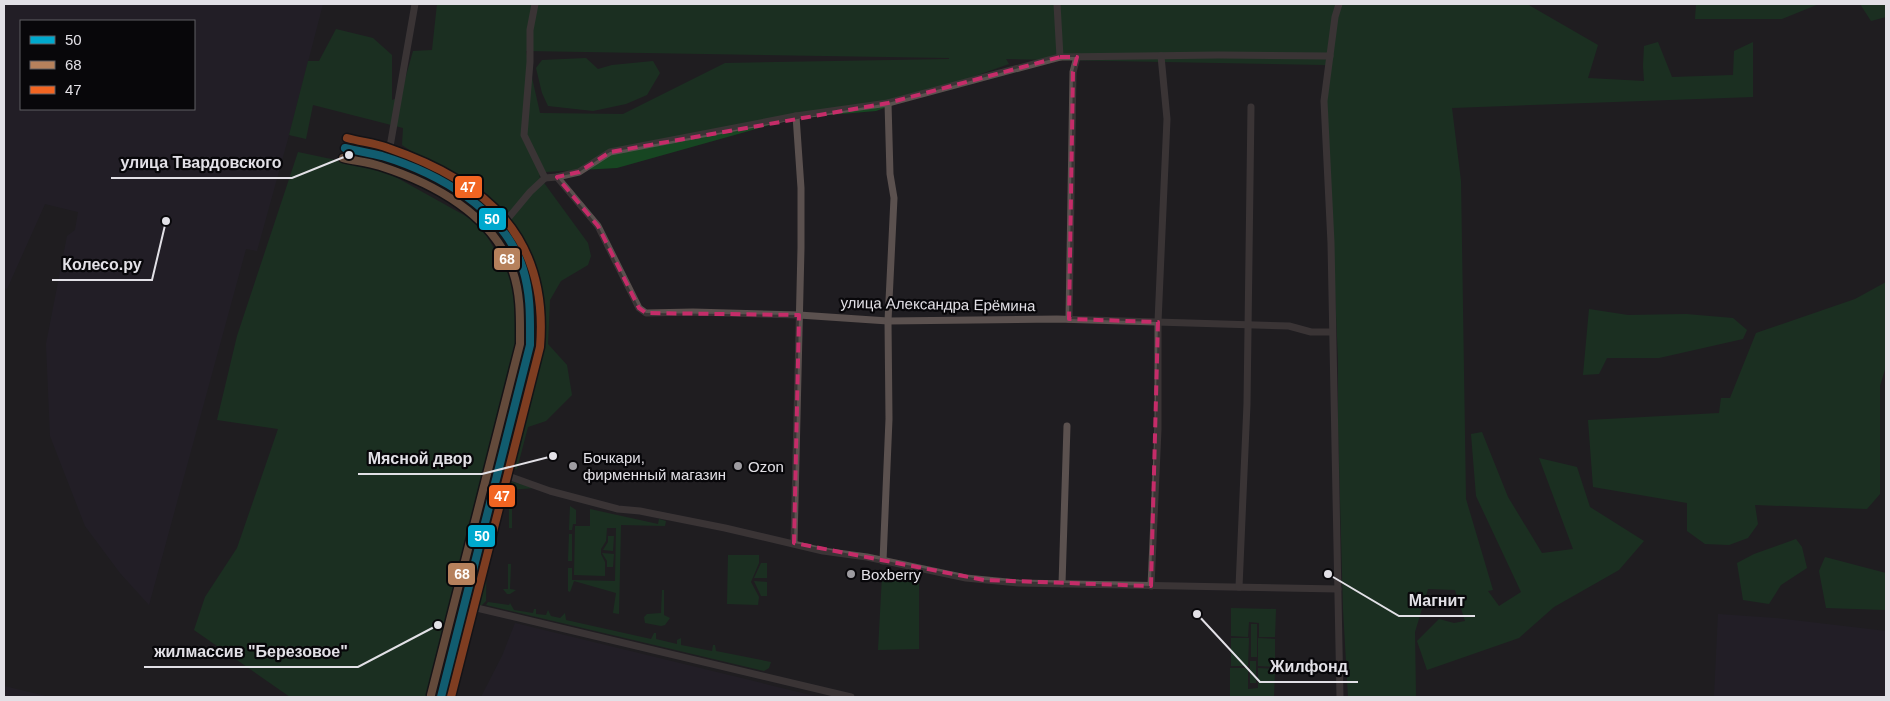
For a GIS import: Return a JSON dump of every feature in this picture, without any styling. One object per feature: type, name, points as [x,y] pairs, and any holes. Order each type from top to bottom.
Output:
[{"type":"street","points":[[388,158],[415,4]]},
{"type":"street","points":[[535,4],[530,30],[524,135],[545,178]]},
{"type":"street","points":[[1057,4],[1060,57]]},
{"type":"street","points":[[1339,4],[1335,17],[1324,101],[1330,243],[1340,697]]},
{"type":"street","points":[[1151,586],[1158,429],[1158,322],[1167,119],[1161,56]]},
{"type":"street","points":[[500,228],[530,192],[545,178],[579,172],[610,152],[796,116],[888,103],[1060,57],[1330,56]]},
{"type":"street","points":[[1069,319],[1073,72],[1076,57]]},
{"type":"street","points":[[884,561],[889,419],[888,321],[894,198],[890,174],[888,103]]},
{"type":"street","points":[[1239,588],[1246,414],[1250,107]]},
{"type":"street","points":[[794,544],[801,188],[796,116]]},
{"type":"street","name":"улица Александра Ерёмина","points":[[557,177],[598,226],[639,308],[646,313],[799,314],[888,321],[1069,319],[1289,326],[1311,332],[1332,332]]},
{"type":"street","points":[[1062,584],[1067,426]]},
{"type":"street","points":[[497,472],[550,491],[618,509],[640,511],[823,551],[867,557],[966,578],[1019,584],[1338,589]]},
{"type":"street","points":[[464,605],[851,697]]},
{"type":"highlighted area","points":[[1060,57],[1077,57],[1073,72],[1069,319],[1158,322],[1151,586],[984,580],[794,543],[799,315],[646,313],[639,308],[598,226],[557,177],[579,172],[610,152],[888,103]]},
{"type":"shaded area","points":[[4,4],[323,4],[257,251],[246,249],[149,605],[120,573],[85,526],[50,436],[46,344],[67,236],[75,230],[78,212],[45,204],[7,289],[4,288]]},
{"type":"shaded area","points":[[1718,614],[1775,618],[1886,631],[1886,697],[1714,697]]},
{"type":"shaded area","points":[[515,623],[819,697],[481,697],[502,656]]},
{"type":"shaded area","points":[[4,686],[50,697],[4,697]]},
{"type":"green space","points":[[437,4],[1527,4],[1598,45],[1588,78],[1644,81],[1644,46],[1658,42],[1672,77],[1733,75],[1734,51],[1753,42],[1753,97],[1452,108],[1461,181],[1466,499],[1493,590],[1488,591],[1499,606],[1521,592],[1476,496],[1471,434],[1482,432],[1508,497],[1542,553],[1573,549],[1539,458],[1577,467],[1590,507],[1644,541],[1619,570],[1554,607],[1519,638],[1427,670],[1417,641],[1439,619],[1454,623],[1465,621],[1455,590],[1428,589],[1415,632],[1416,697],[1348,697],[1343,609],[1338,359],[1325,65],[1006,59],[1009,64],[876,111],[795,118],[617,168],[545,172],[539,176],[588,243],[591,256],[588,265],[561,281],[550,300],[548,344],[567,365],[572,395],[546,421],[528,427],[517,469],[505,468],[537,348],[539,300],[524,251],[501,211],[402,145],[403,128],[313,105],[306,139],[289,135],[308,61],[319,61],[336,29],[373,38],[392,55],[392,100],[400,97],[413,51],[432,50]],"holes":[[[526,51],[949,58],[725,63],[623,114],[540,113]]]},
{"type":"green space","points":[[1696,4],[1819,4],[1782,19],[1695,19]]},
{"type":"green space","points":[[1860,4],[1886,4],[1886,17],[1871,21]]},
{"type":"green space","points":[[586,58],[598,69],[612,65],[653,61],[660,73],[647,95],[626,104],[593,111],[548,106],[542,93],[536,68],[542,60]]},
{"type":"green space","points":[[298,152],[383,170],[480,224],[516,287],[522,337],[433,697],[290,697],[194,630],[205,597],[237,548],[278,429],[217,420],[237,336]]},
{"type":"green space","points":[[1886,282],[1886,366],[1880,386],[1880,494],[1867,509],[1755,505],[1758,524],[1748,538],[1729,545],[1705,544],[1687,531],[1687,503],[1593,487],[1588,420],[1719,413],[1721,398],[1730,398],[1756,333],[1855,299]]},
{"type":"green space","points":[[1589,309],[1628,315],[1686,314],[1733,318],[1747,330],[1743,339],[1659,358],[1607,358],[1599,374],[1583,375]]},
{"type":"green space","points":[[510,481],[534,488],[510,490],[508,484]]},
{"type":"green space","points":[[509,493],[513,493],[518,498],[512,499],[512,528],[509,528],[509,499],[503,498]]},
{"type":"green space","points":[[570,506],[576,510],[576,524],[573,524],[572,530],[569,530]]},
{"type":"green space","points":[[590,509],[658,524],[659,519],[666,521],[665,526],[621,525],[619,614],[613,613],[616,593],[574,581],[570,592],[568,591],[568,568],[572,568],[572,580],[615,581],[616,528],[607,528],[606,541],[601,549],[605,562],[605,576],[574,575],[575,526],[590,526]]},
{"type":"green space","points":[[487,522],[486,601],[481,606],[470,599]]},
{"type":"green space","points":[[569,534],[572,534],[572,561],[568,561]]},
{"type":"green space","points":[[608,536],[614,536],[613,551],[603,550],[608,542]]},
{"type":"green space","points":[[1796,539],[1802,547],[1807,568],[1781,585],[1769,604],[1743,600],[1737,563],[1754,554]]},
{"type":"green space","points":[[602,553],[614,554],[613,567],[607,567],[607,561]]},
{"type":"green space","points":[[728,555],[759,555],[759,563],[751,582],[759,597],[758,605],[727,604]]},
{"type":"green space","points":[[1825,557],[1886,573],[1886,610],[1826,608],[1819,571]]},
{"type":"green space","points":[[761,563],[767,563],[767,578],[754,578]]},
{"type":"green space","points":[[508,564],[511,564],[510,589],[516,590],[510,594],[507,594],[503,589],[508,589]]},
{"type":"green space","points":[[882,576],[919,577],[919,649],[878,650]]},
{"type":"green space","points":[[754,581],[767,582],[767,596],[761,596]]},
{"type":"green space","points":[[662,590],[664,590],[664,615],[670,618],[665,625],[661,626],[645,623],[644,617],[647,614],[661,613]]},
{"type":"green space","points":[[488,602],[509,605],[510,603],[514,610],[533,613],[534,609],[536,609],[536,614],[546,615],[548,610],[551,616],[560,618],[565,613],[566,620],[651,639],[654,633],[656,633],[656,639],[677,644],[677,640],[681,638],[681,645],[712,651],[713,645],[715,645],[716,651],[771,662],[769,668],[764,671],[486,605]]},
{"type":"green space","points":[[1231,608],[1276,609],[1275,637],[1259,637],[1259,623],[1249,622],[1248,637],[1231,636]]},
{"type":"green space","points":[[1251,624],[1257,624],[1257,657],[1251,657]]},
{"type":"green space","points":[[1231,638],[1249,638],[1248,666],[1231,666]]},
{"type":"green space","points":[[1258,638],[1275,639],[1275,667],[1258,666]]},
{"type":"green space","points":[[1250,661],[1256,661],[1256,683],[1250,683]]},
{"type":"green space","points":[[1230,668],[1248,668],[1248,689],[1258,688],[1258,668],[1275,669],[1274,697],[1230,697]]},
{"type":"transit line","name":"47","points":[[347,138],[383,146],[423,162],[455,178],[482,197],[504,219],[522,245],[534,274],[540,308],[540,347],[451,697]]},
{"type":"transit line","name":"50","points":[[345,148],[382,156],[403,163],[446,184],[467,197],[501,229],[514,248],[523,269],[527,288],[530,307],[530,345],[441,697]]},
{"type":"transit line","name":"68","points":[[343,158],[400,173],[440,192],[477,218],[492,234],[504,252],[513,272],[520,307],[520,344],[431,695]]},
{"type":"place","name":"улица Твардовского","points":[[349,155]]},
{"type":"place","name":"Колесо.ру","points":[[166,221]]},
{"type":"place","name":"Мясной двор","points":[[553,456]]},
{"type":"place","name":"Бочкари, фирменный магазин","points":[[573,466]]},
{"type":"place","name":"Ozon","points":[[738,466]]},
{"type":"place","name":"Boxberry","points":[[851,574]]},
{"type":"place","name":"Магнит","points":[[1328,574]]},
{"type":"place","name":"Жилфонд","points":[[1197,614]]},
{"type":"place","name":"жилмассив \"Березовое\"","points":[[438,625]]}]
